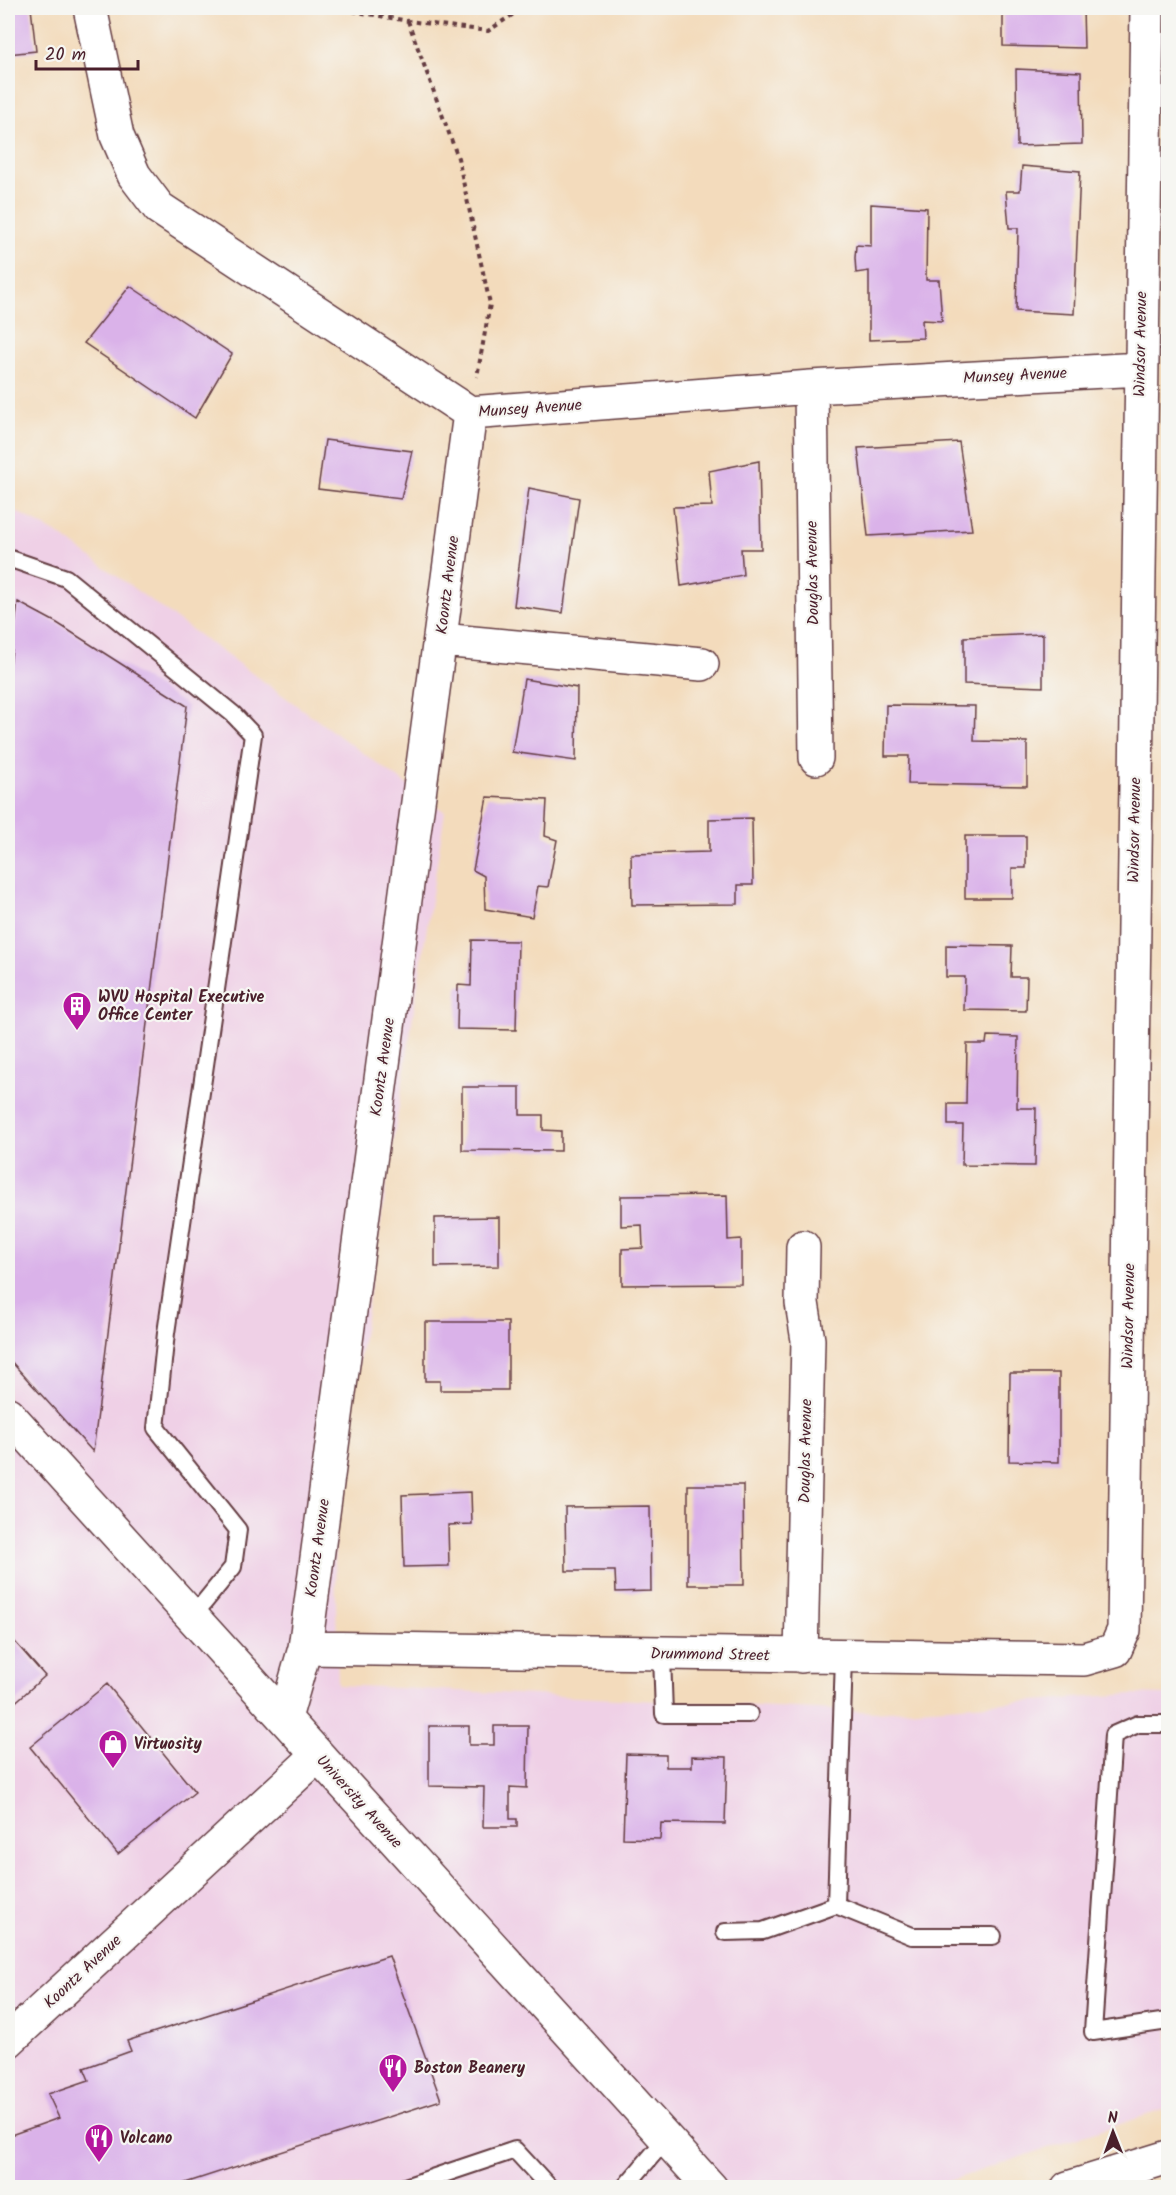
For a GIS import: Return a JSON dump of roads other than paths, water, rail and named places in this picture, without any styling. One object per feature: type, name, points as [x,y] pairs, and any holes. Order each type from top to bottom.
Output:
[{"type":"street","name":"Munsey Avenue","points":[[90,8],[117,136],[134,175],[159,208],[470,413],[811,387],[1141,369]]},
{"type":"street","name":"Windsor Avenue","points":[[1115,1650],[1124,1630],[1141,369],[1158,52],[1147,8]]},
{"type":"street","name":"Douglas Avenue","points":[[811,387],[816,758]]},
{"type":"street","name":"Koontz Avenue","points":[[285,1718],[305,1648],[470,413]]},
{"type":"street","points":[[441,640],[702,664]]},
{"type":"street","name":"Douglas Avenue","points":[[801,1656],[808,1340],[802,1303],[803,1247]]},
{"type":"street","name":"University Avenue","points":[[8,1414],[711,2187]]},
{"type":"street","name":"Drummond Street","points":[[305,1648],[662,1655],[1084,1659],[1115,1650]]},
{"type":"street","name":"Koontz Avenue","points":[[8,2042],[317,1756]]},
{"type":"street","points":[[1068,2187],[1168,2157]]},
{"type":"lane","points":[[8,558],[66,578],[233,714],[253,735],[168,1322],[156,1428],[238,1530],[233,1567],[193,1616]]},
{"type":"lane","points":[[662,1655],[664,1714],[749,1714]]},
{"type":"lane","points":[[836,1905],[844,1657]]},
{"type":"lane","points":[[1168,1724],[1138,1724],[1113,1735],[1093,2032],[1168,2021]]},
{"type":"lane","points":[[725,1932],[763,1931],[836,1905],[912,1936],[993,1936]]},
{"type":"lane","points":[[624,2187],[666,2139]]},
{"type":"lane","points":[[402,2187],[515,2150],[550,2187]]},
{"type":"place","name":"WVU Hospital Executive Office Center","points":[[77,1032]]},
{"type":"place","name":"Virtuosity","points":[[113,1770]]},
{"type":"place","name":"Boston Beanery","points":[[393,2094]]},
{"type":"place","name":"Volcano","points":[[99,2164]]}]
